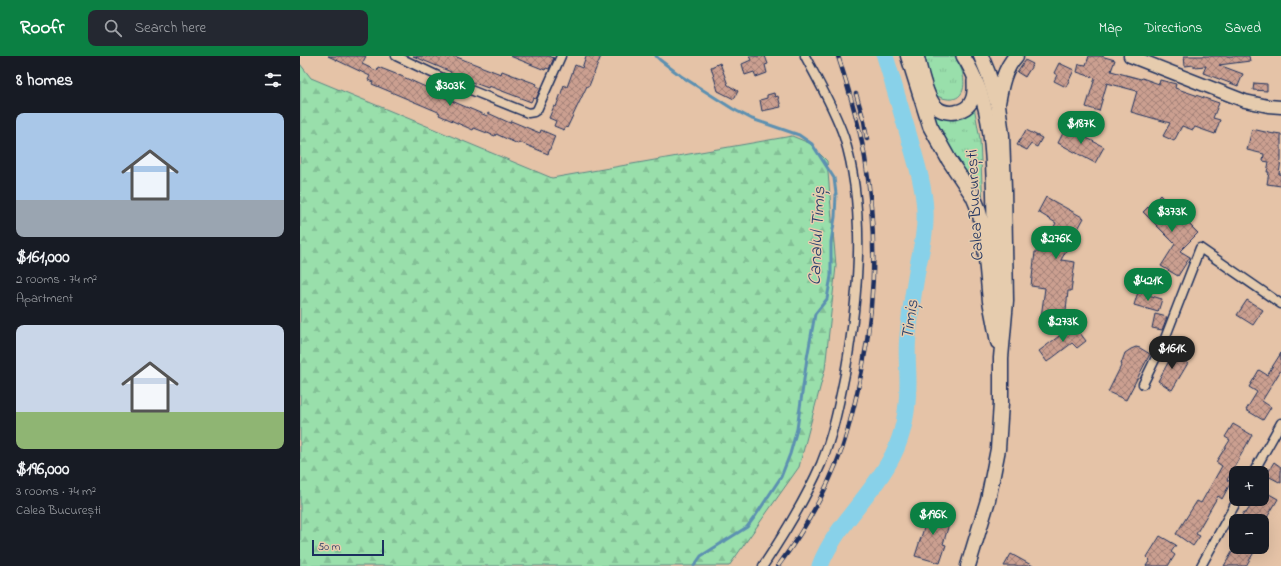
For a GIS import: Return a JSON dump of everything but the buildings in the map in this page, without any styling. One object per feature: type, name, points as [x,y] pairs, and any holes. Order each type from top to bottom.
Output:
[{"type":"highway","points":[[908,56],[930,126],[949,160],[968,187],[978,208],[983,228],[990,301],[1001,358]]},
{"type":"highway","name":"Calea București","points":[[968,566],[988,500],[998,449],[1001,403],[1001,358],[1006,301],[1002,135],[998,105],[981,56]]},
{"type":"highway","points":[[998,105],[1003,80],[1008,67],[1016,56]]},
{"type":"main road","points":[[917,56],[930,98],[939,110],[946,112],[959,111],[966,108],[972,101],[974,92],[974,77]]},
{"type":"main road","name":"Calea București","points":[[963,56],[984,101],[989,127],[993,180],[1001,358]]},
{"type":"main road","points":[[1130,56],[1245,101],[1281,107]]},
{"type":"street","points":[[396,56],[453,83],[528,113],[537,110],[561,56]]},
{"type":"street","points":[[763,566],[800,507],[821,462],[838,411],[850,342],[857,276],[858,233],[852,170],[844,139],[834,110],[805,56]]},
{"type":"street","points":[[1143,384],[1164,340],[1200,248],[1281,304]]},
{"type":"street","points":[[1257,466],[1281,423]]},
{"type":"street","points":[[1201,566],[1234,506]]},
{"type":"green space","points":[[923,56],[956,56],[964,78],[963,90],[957,98],[945,99],[937,96]]},
{"type":"green space","points":[[300,64],[311,78],[552,178],[792,136],[809,143],[827,161],[836,266],[825,369],[799,467],[729,566],[300,566]]},
{"type":"green space","points":[[973,101],[980,139],[983,208],[947,146],[931,111],[938,113]]},
{"type":"waterway","name":"Canalul Timiș","points":[[656,56],[681,76],[733,109],[752,119],[799,135],[812,144],[834,178],[836,194],[835,217],[831,242],[831,276],[827,299],[815,314],[797,429],[790,454],[781,477],[747,527],[701,556],[694,566]]},
{"type":"waterway","name":"Timiș","points":[[820,566],[835,537],[885,470],[897,447],[903,429],[906,410],[908,382],[907,342],[925,224],[925,211],[923,192],[917,164],[885,56]]},
{"type":"railway","points":[[778,566],[797,539],[814,510],[842,449],[862,371],[871,311],[873,281],[872,220],[865,158],[850,94],[838,56]]},
{"type":"railway","points":[[856,94],[864,121],[867,139]]}]
